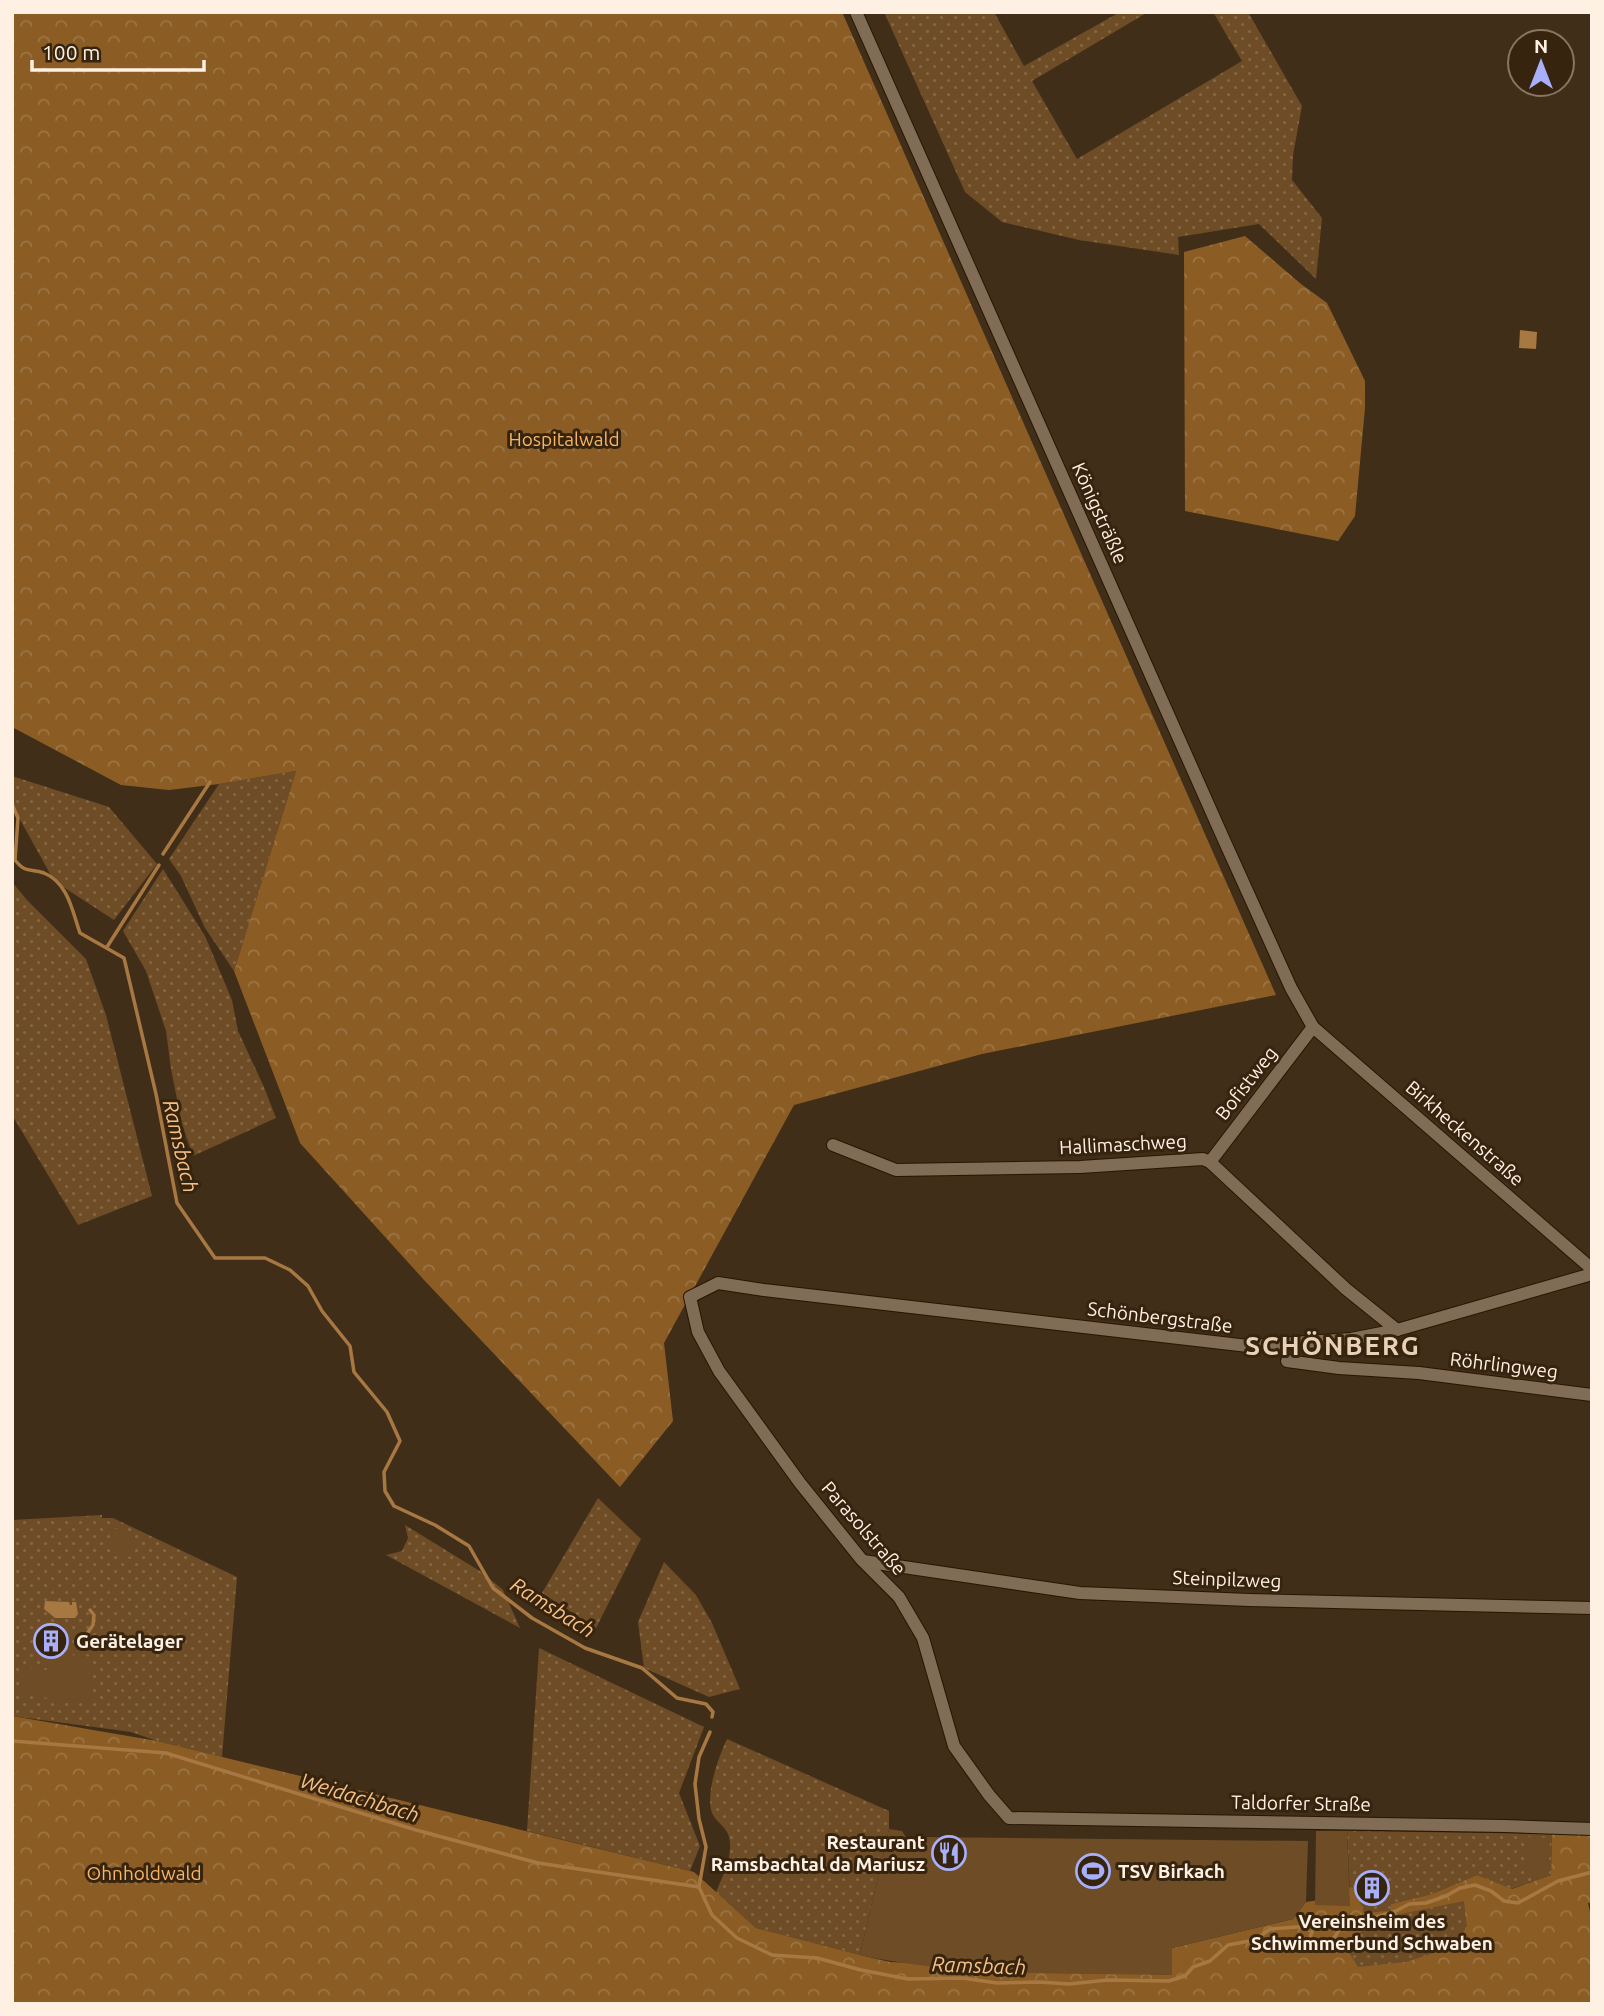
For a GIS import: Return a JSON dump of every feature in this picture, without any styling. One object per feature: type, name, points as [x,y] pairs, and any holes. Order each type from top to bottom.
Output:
[{"type":"street","name":"Königsträßle","points":[[856,12],[1218,828],[1291,988],[1313,1027]]},
{"type":"street","name":"Bofistweg","points":[[1210,1162],[1313,1027]]},
{"type":"street","name":"Birkheckenstraße","points":[[1313,1027],[1592,1272]]},
{"type":"street","name":"Hallimaschweg","points":[[833,1145],[896,1170],[1080,1167],[1203,1159],[1210,1162],[1346,1289],[1397,1329]]},
{"type":"street","name":"Schönbergstraße","points":[[718,1283],[1248,1346],[1350,1339],[1397,1329],[1592,1272]]},
{"type":"street","name":"Parasolstraße","points":[[718,1283],[690,1297],[698,1332],[719,1371],[800,1483],[863,1561],[899,1597],[923,1638],[954,1746],[1009,1818]]},
{"type":"street","name":"Röhrlingweg","points":[[1287,1361],[1339,1368],[1419,1373],[1592,1395]]},
{"type":"street","name":"Steinpilzweg","points":[[863,1561],[1080,1592],[1249,1600],[1592,1608]]},
{"type":"street","name":"Taldorfer Straße","points":[[1009,1818],[1592,1829]]},
{"type":"shaded area","points":[[884,12],[994,12],[1024,66],[1120,12],[1148,12],[1032,81],[1077,159],[1242,61],[1213,12],[1248,12],[1302,106],[1293,155],[1292,180],[1322,218],[1316,279],[1259,224],[1178,237],[1179,255],[1079,240],[1002,222],[965,192]]},
{"type":"shaded area","points":[[1520,330],[1537,332],[1536,349],[1519,348]]},
{"type":"shaded area","points":[[296,771],[234,971],[205,928],[181,876],[169,859],[219,784]]},
{"type":"shaded area","points":[[12,776],[109,807],[157,864],[114,920],[54,881],[12,805]]},
{"type":"shaded area","points":[[163,869],[205,936],[232,1000],[238,1031],[276,1118],[193,1156],[182,1124],[166,1031],[146,971],[123,931]]},
{"type":"shaded area","points":[[12,882],[86,959],[106,1015],[152,1196],[78,1225],[12,1115]]},
{"type":"shaded area","points":[[598,1498],[641,1539],[596,1628],[542,1593]]},
{"type":"shaded area","points":[[102,1515],[102,1518],[113,1518],[237,1577],[222,1757],[131,1732],[12,1716],[12,1520]]},
{"type":"shaded area","points":[[405,1525],[483,1573],[503,1590],[520,1628],[386,1555],[402,1551],[408,1538]]},
{"type":"shaded area","points":[[113,1528],[135,1535],[133,1557],[112,1555]]},
{"type":"shaded area","points":[[664,1562],[696,1595],[712,1623],[740,1689],[709,1697],[644,1668],[638,1622]]},
{"type":"shaded area","points":[[45,1601],[69,1602],[70,1605],[76,1602],[78,1614],[75,1618],[55,1618],[44,1609]]},
{"type":"shaded area","points":[[539,1648],[704,1727],[679,1793],[700,1846],[690,1871],[527,1831]]},
{"type":"shaded area","points":[[49,1653],[93,1657],[89,1702],[22,1695],[24,1668],[47,1670]]},
{"type":"shaded area","points":[[727,1739],[889,1811],[889,1829],[860,1955],[756,1928],[716,1892],[727,1864],[730,1841],[727,1831],[712,1813],[710,1795]]},
{"type":"shaded area","name":"TSV Birkach","points":[[889,1829],[902,1831],[907,1839],[913,1840],[921,1837],[1308,1841],[1306,1902],[1293,1919],[1172,1948],[1172,1975],[1015,1972],[898,1962],[860,1955]]},
{"type":"shaded area","points":[[1316,1831],[1347,1831],[1350,1906],[1315,1905]]},
{"type":"shaded area","points":[[1347,1831],[1552,1834],[1551,1875],[1511,1889],[1477,1875],[1432,1894],[1391,1904],[1391,1915],[1472,1892],[1509,1913],[1462,1955],[1338,1974],[1339,1945],[1377,1919],[1387,1917],[1351,1918]]},
{"type":"shaded area","points":[[1528,1837],[1550,1838],[1548,1874],[1527,1874]]},
{"type":"green space","name":"Hospitalwald","points":[[12,12],[842,12],[1276,995],[982,1054],[794,1105],[664,1343],[673,1421],[620,1487],[425,1281],[300,1143],[234,971],[296,771],[169,790],[121,785],[12,727]]},
{"type":"green space","points":[[1245,236],[1327,303],[1365,381],[1355,516],[1338,541],[1185,511],[1184,252]]},
{"type":"green space","name":"Ohnholdwald","points":[[12,1716],[157,1741],[694,1872],[756,1928],[890,1962],[1172,1975],[1172,1948],[1293,1919],[1306,1902],[1326,1899],[1332,1885],[1355,1888],[1364,1913],[1387,1911],[1387,1917],[1377,1919],[1369,1928],[1357,1934],[1348,1951],[1358,1967],[1406,1962],[1452,1947],[1467,1927],[1464,1901],[1391,1916],[1391,1904],[1432,1894],[1477,1875],[1512,1889],[1551,1875],[1552,1834],[1592,1835],[1592,1903],[1588,1903],[1592,1921],[1592,2004],[12,2004]]},
{"type":"waterway","points":[[163,854],[210,782]]},
{"type":"waterway","name":"Ramsbach","points":[[12,804],[18,818],[15,860],[25,869],[44,873],[59,883],[68,898],[80,933],[124,958],[156,1094],[177,1203],[215,1258],[265,1258],[290,1270],[308,1286],[322,1311],[350,1346],[354,1372],[387,1412],[400,1441],[384,1472],[385,1491],[394,1506],[435,1525],[469,1546],[493,1588],[532,1618],[585,1648],[642,1668],[677,1698],[706,1704],[713,1712],[712,1717]]},
{"type":"waterway","points":[[107,947],[159,865]]},
{"type":"waterway","points":[[84,1638],[93,1625],[94,1615],[90,1610]]},
{"type":"waterway","name":"Ramsbach","points":[[710,1732],[699,1757],[695,1784],[706,1847],[699,1887],[712,1915],[737,1938],[772,1955],[817,1958],[908,1979],[962,1978],[997,1983],[1069,1984],[1108,1980],[1169,1981],[1185,1976],[1193,1967],[1210,1961],[1228,1945],[1255,1940],[1270,1929],[1310,1926],[1339,1918],[1353,1924],[1396,1911],[1409,1904],[1426,1903],[1460,1888],[1475,1885],[1491,1891],[1504,1901],[1518,1903],[1558,1881],[1592,1872]]},
{"type":"waterway","name":"Weidachbach","points":[[12,1741],[166,1753],[416,1830],[538,1863],[699,1887]]},
{"type":"waterway","name":"Ramsbach","points":[[1310,1926],[1313,1928],[1310,1938],[1322,1941],[1334,1938],[1345,1921]]},
{"type":"place","name":"Gerätelager","points":[[51,1641]]},
{"type":"place","name":"Restaurant Ramsbachtal da Mariusz","points":[[949,1853]]},
{"type":"place","name":"TSV Birkach","points":[[1093,1871]]},
{"type":"place","name":"Vereinsheim des Schwimmerbund Schwaben","points":[[1372,1888]]},
{"type":"district","name":"SCHÖNBERG","points":[[1333,1345]]}]
